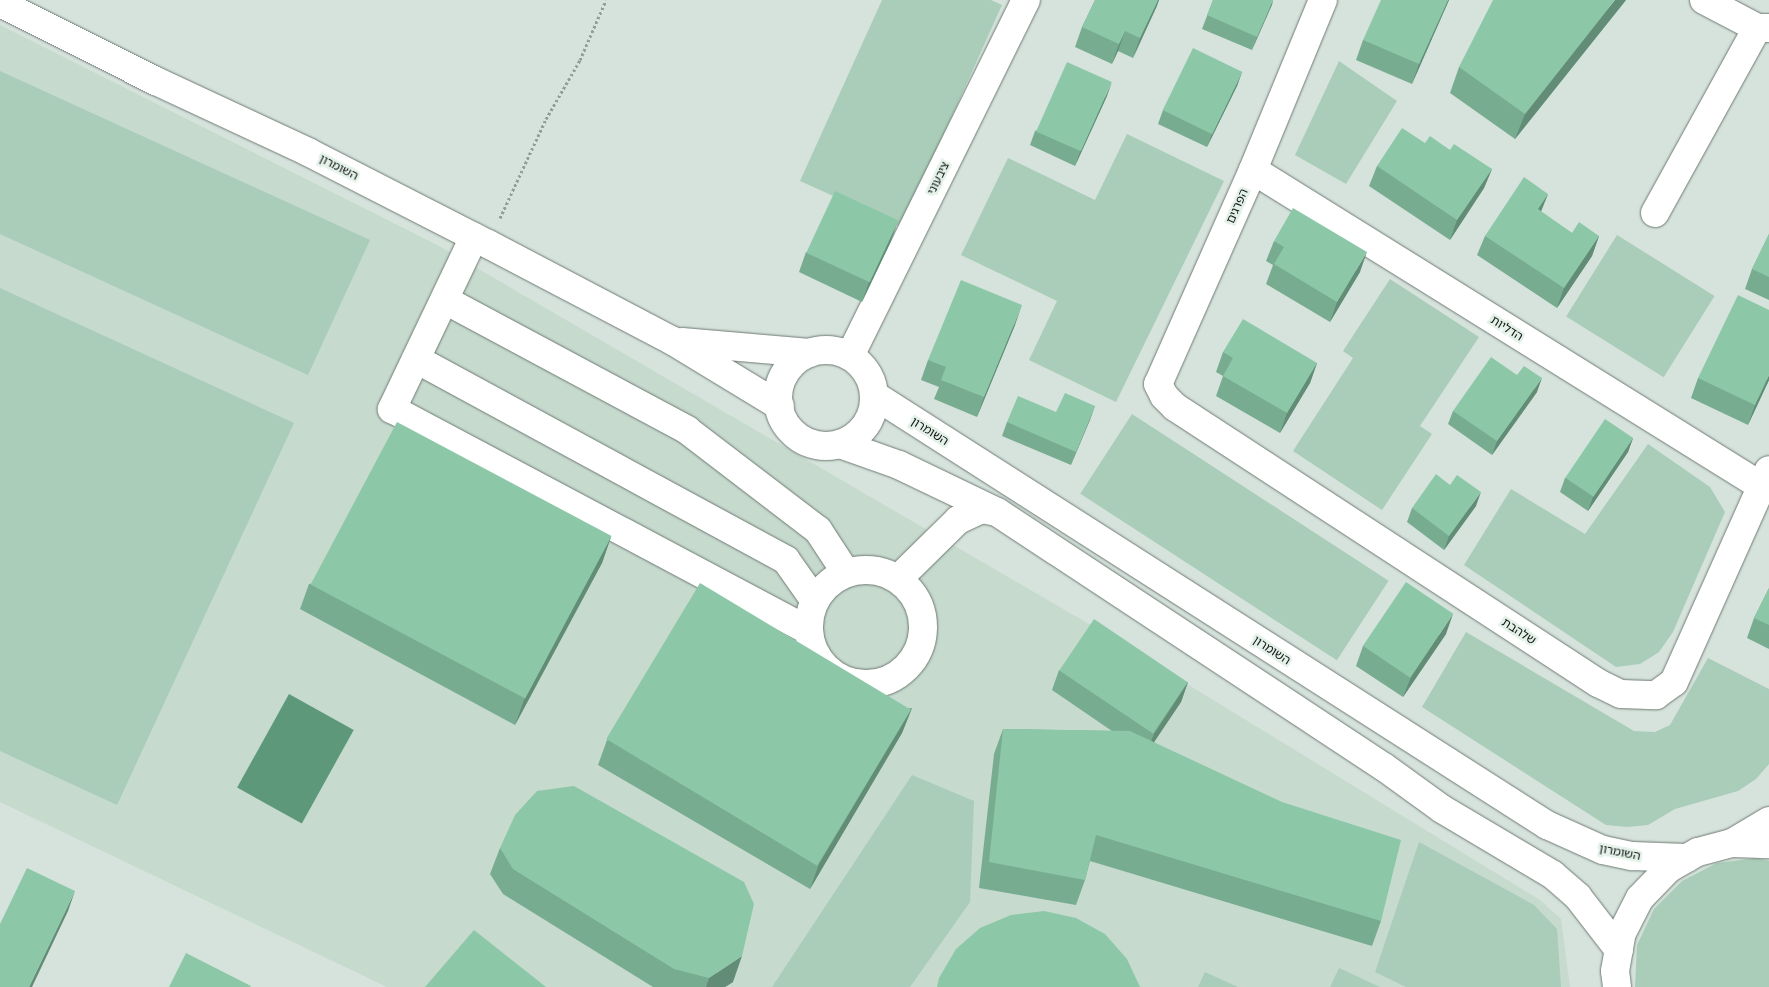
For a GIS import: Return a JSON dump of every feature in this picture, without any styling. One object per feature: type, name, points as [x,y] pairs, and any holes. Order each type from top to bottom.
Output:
[{"type":"street","name":"ציבעוני","points":[[850,356],[1026,0]]},
{"type":"street","name":"הפרגים","points":[[1175,407],[1158,384],[1253,170],[1323,0]]},
{"type":"street","points":[[1655,213],[1763,28],[1704,0]]},
{"type":"street","name":"השומרון","points":[[0,3],[481,240],[673,341],[780,406]]},
{"type":"street","name":"הדליות","points":[[1253,170],[1765,478]]},
{"type":"street","points":[[481,240],[445,300],[392,409],[808,631]]},
{"type":"street","points":[[445,300],[687,430],[818,530],[846,574]]},
{"type":"street","name":"השומרון","points":[[673,341],[810,353]]},
{"type":"street","points":[[840,444],[851,439],[868,421],[874,395],[869,376],[850,356],[824,350],[810,353],[787,371],[780,384],[780,406],[788,427],[799,437],[812,444],[840,444],[899,465],[997,512],[1384,767],[1442,809],[1553,875],[1578,897],[1619,950]]},
{"type":"street","points":[[416,359],[786,560],[815,601]]},
{"type":"street","name":"השומרון","points":[[874,395],[1547,824],[1603,850],[1632,856],[1687,858]]},
{"type":"street","name":"שלהבת","points":[[1175,407],[1589,677],[1621,694],[1656,694],[1674,682],[1765,478]]},
{"type":"street","points":[[898,579],[958,520],[982,509],[997,512]]},
{"type":"street","points":[[866,569],[898,579],[918,602],[924,632],[913,661],[889,681],[858,684],[843,680],[819,660],[808,631],[815,601],[823,588],[846,574],[866,569]]},
{"type":"street","points":[[1617,987],[1615,971],[1622,933],[1640,898],[1668,869],[1698,852],[1732,843],[1769,821]]},
{"type":"street","points":[[1732,843],[1769,844]]},
{"type":"path","points":[[481,240],[606,0]]},
{"type":"shaded area","points":[[882,0],[991,0],[1002,5],[902,227],[800,181]]},
{"type":"shaded area","points":[[0,25],[439,246],[1089,624],[1540,900],[1561,919],[1570,987],[387,987],[0,802]]},
{"type":"shaded area","points":[[1339,61],[1397,101],[1346,184],[1295,155]]},
{"type":"shaded area","points":[[0,71],[370,240],[308,375],[0,234]]},
{"type":"shaded area","points":[[1127,134],[1224,181],[1116,402],[1029,360],[1057,301],[961,255],[1008,158],[1095,200]]},
{"type":"shaded area","points":[[1617,235],[1715,296],[1664,377],[1566,316]]},
{"type":"shaded area","points":[[1390,279],[1479,337],[1420,426],[1432,434],[1382,510],[1293,451],[1353,358],[1343,351]]},
{"type":"shaded area","points":[[0,288],[294,423],[117,805],[0,751]]},
{"type":"shaded area","points":[[1132,414],[1389,581],[1337,660],[1080,494]]},
{"type":"shaded area","points":[[1648,444],[1710,487],[1725,512],[1673,632],[1659,652],[1640,664],[1616,667],[1464,565],[1511,489],[1585,534]]},
{"type":"shaded area","points":[[1466,632],[1634,731],[1655,732],[1670,725],[1708,658],[1769,689],[1769,764],[1756,779],[1738,791],[1675,809],[1648,825],[1627,827],[1606,825],[1422,707]]},
{"type":"shaded area","points":[[289,694],[354,730],[302,823],[237,788]]},
{"type":"shaded area","points":[[912,775],[974,801],[970,902],[910,987],[772,987]]},
{"type":"shaded area","points":[[1419,842],[1534,905],[1557,929],[1561,987],[1406,987],[1375,972]]},
{"type":"shaded area","points":[[1757,858],[1769,861],[1769,987],[1635,987],[1637,945],[1654,909],[1682,881],[1717,863]]},
{"type":"shaded area","points":[[1339,968],[1380,987],[1330,987]]},
{"type":"shaded area","points":[[1205,972],[1238,987],[1198,987]]},
{"type":"building","points":[[1095,0],[1158,0],[1140,38],[1125,31],[1119,44],[1082,27]]},
{"type":"building","points":[[1213,0],[1273,0],[1257,37],[1207,15]]},
{"type":"building","points":[[1381,0],[1448,0],[1419,64],[1363,40]]},
{"type":"building","points":[[1493,0],[1615,0],[1525,114],[1459,67]]},
{"type":"building","points":[[1193,48],[1242,72],[1212,134],[1163,110]]},
{"type":"building","points":[[1067,62],[1112,82],[1081,151],[1036,131]]},
{"type":"building","points":[[1402,128],[1425,143],[1430,136],[1450,150],[1454,144],[1492,169],[1457,220],[1377,166]]},
{"type":"building","points":[[1524,177],[1548,194],[1538,209],[1572,233],[1579,222],[1599,236],[1564,288],[1485,236]]},
{"type":"building","points":[[835,191],[898,221],[870,282],[806,253]]},
{"type":"building","points":[[1293,208],[1367,252],[1337,302],[1274,264],[1284,247],[1274,241]]},
{"type":"building","points":[[1769,234],[1769,277],[1752,269]]},
{"type":"building","points":[[961,280],[1022,305],[984,397],[941,380],[946,367],[928,360]]},
{"type":"building","points":[[1738,295],[1769,310],[1769,375],[1755,405],[1698,378]]},
{"type":"building","points":[[1243,319],[1317,363],[1287,413],[1223,376],[1233,358],[1223,352]]},
{"type":"building","points":[[1491,357],[1517,375],[1524,366],[1542,378],[1497,441],[1453,411]]},
{"type":"building","points":[[1065,393],[1095,406],[1076,452],[1007,422],[1018,396],[1056,412]]},
{"type":"building","points":[[1605,419],[1633,438],[1593,497],[1565,478]]},
{"type":"building","points":[[397,422],[612,536],[525,699],[311,584]]},
{"type":"building","points":[[1436,474],[1450,485],[1457,475],[1481,492],[1449,536],[1412,508]]},
{"type":"building","points":[[1406,582],[1453,614],[1410,678],[1363,646]]},
{"type":"building","points":[[700,583],[911,710],[817,866],[606,739]]},
{"type":"building","points":[[1769,588],[1769,625],[1754,618]]},
{"type":"building","points":[[1094,619],[1188,682],[1153,734],[1059,670]]},
{"type":"building","points":[[1003,729],[1130,731],[1282,802],[1401,840],[1381,921],[1096,835],[1085,880],[989,862]]},
{"type":"building","points":[[574,786],[744,882],[754,904],[742,956],[709,978],[674,969],[513,869],[500,848],[515,815],[537,791]]},
{"type":"building","points":[[27,868],[75,891],[29,987],[0,987],[0,924]]},
{"type":"building","points":[[1044,911],[1076,918],[1105,934],[1127,959],[1140,987],[937,987],[939,978],[956,949],[980,928],[1011,915]]},
{"type":"building","points":[[474,930],[546,987],[425,987]]},
{"type":"building","points":[[186,953],[251,986],[169,987]]}]
